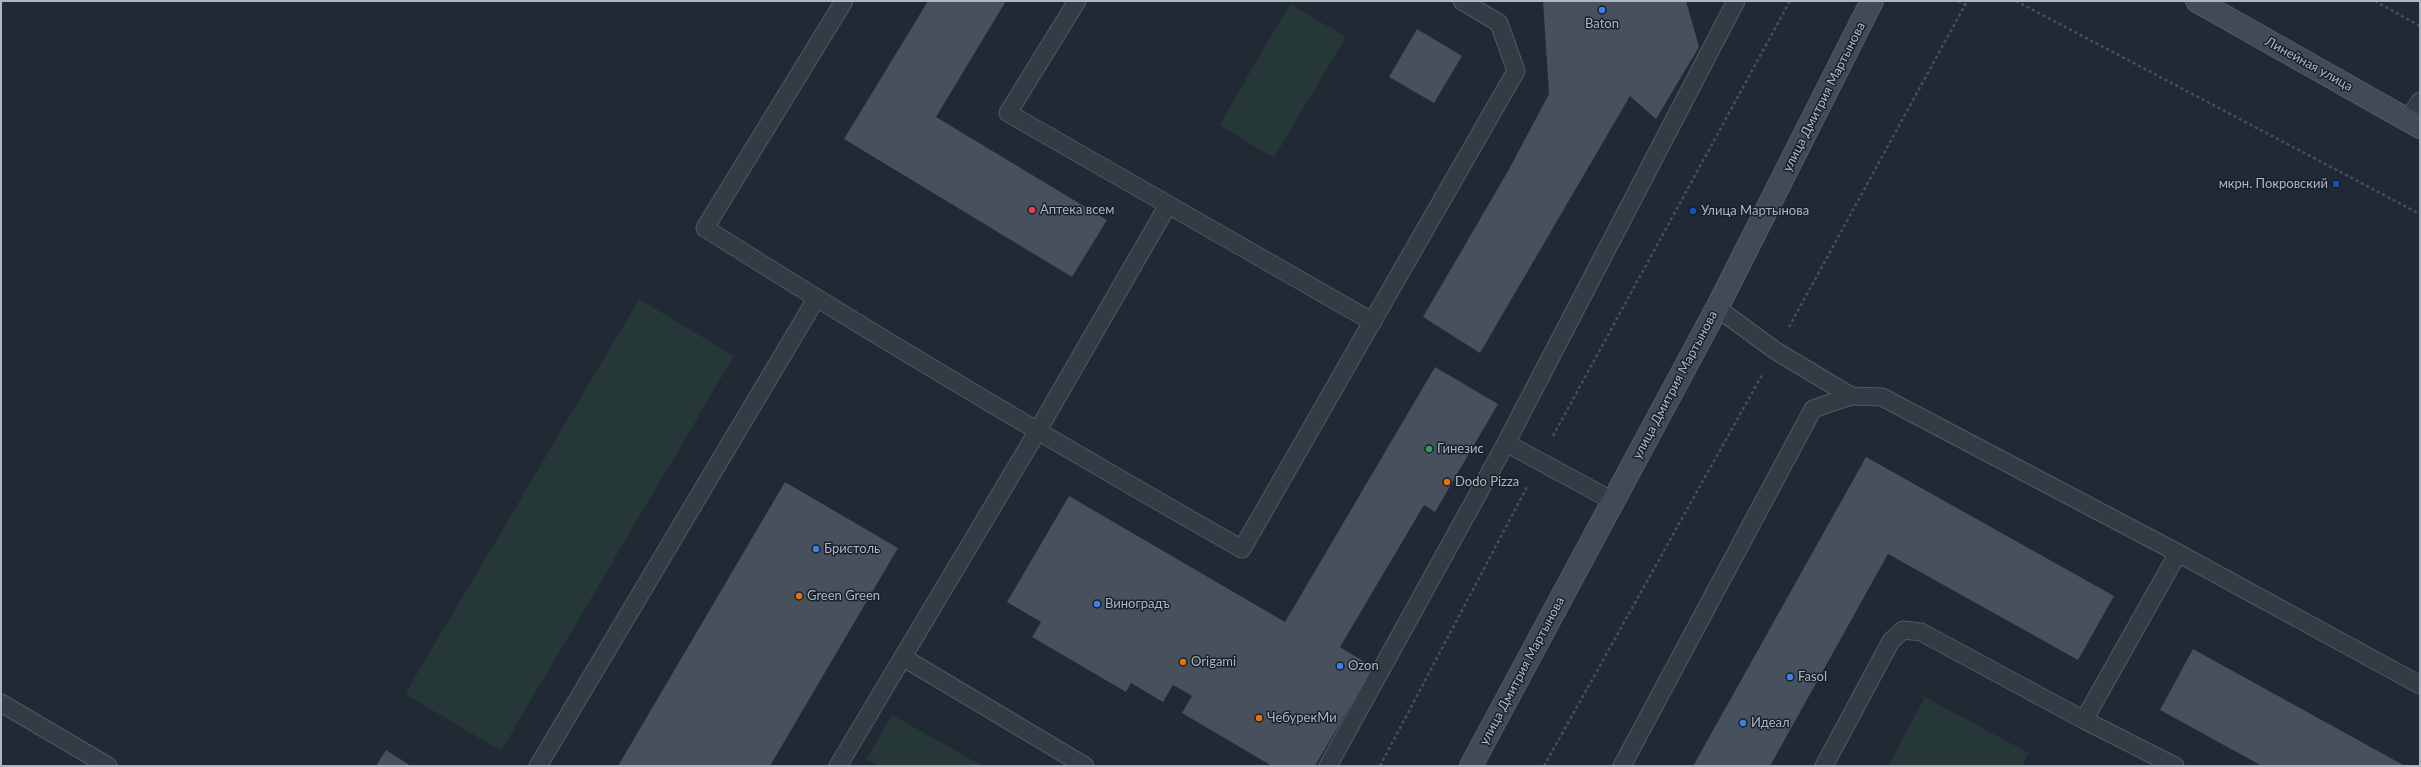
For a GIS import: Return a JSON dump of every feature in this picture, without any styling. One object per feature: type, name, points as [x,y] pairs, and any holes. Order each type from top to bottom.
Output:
[{"type":"street","name":"улица Дмитрия Мартынова","points":[[1471,766],[1717,308],[1872,1]]},
{"type":"street","name":"Линейная улица","points":[[2197,1],[2414,124]]},
{"type":"lane","points":[[844,1],[706,228],[816,299],[1037,432],[1242,548],[1516,71],[1499,23],[1462,1]]},
{"type":"lane","points":[[1077,1],[1008,113],[1373,322]]},
{"type":"lane","points":[[1328,766],[1506,443],[1736,1]]},
{"type":"lane","points":[[2414,124],[2420,101]]},
{"type":"lane","points":[[838,766],[904,658],[1037,432],[1168,205]]},
{"type":"lane","points":[[538,766],[816,299]]},
{"type":"lane","points":[[1717,308],[1776,351],[1851,396]]},
{"type":"lane","points":[[1622,766],[1813,409],[1851,396],[1882,397],[2178,553],[2420,685]]},
{"type":"lane","points":[[1506,443],[1613,501]]},
{"type":"lane","points":[[2084,720],[2178,553]]},
{"type":"lane","points":[[1824,766],[1891,641],[1903,630],[1921,632],[2084,720],[2175,766]]},
{"type":"lane","points":[[904,658],[1085,766]]},
{"type":"lane","points":[[1,703],[108,766]]},
{"type":"path","points":[[1380,766],[1540,462],[1790,1]]},
{"type":"path","points":[[1958,1],[1965,5]]},
{"type":"path","points":[[1544,766],[1776,351],[1965,5],[1970,1]]},
{"type":"path","points":[[2016,1],[2021,2],[2420,214]]},
{"type":"path","points":[[2375,1],[2420,26]]},
{"type":"shaded area","points":[[1290,4],[1346,37],[1274,158],[1219,125]]},
{"type":"shaded area","points":[[639,299],[734,356],[501,751],[405,694]]},
{"type":"shaded area","points":[[1925,697],[2029,753],[2022,766],[1888,766]]},
{"type":"shaded area","points":[[892,715],[983,766],[878,766],[866,759]]},
{"type":"building","points":[[928,1],[1006,1],[936,117],[1107,220],[1072,277],[844,139]]},
{"type":"building","points":[[1543,1],[1686,1],[1699,47],[1656,119],[1630,96],[1480,353],[1423,317],[1508,171],[1549,94]]},
{"type":"building","points":[[1417,29],[1462,56],[1434,103],[1389,77]]},
{"type":"building","points":[[1435,367],[1498,404],[1435,512],[1424,505],[1340,647],[1373,667],[1315,766],[1272,766],[1182,713],[1192,696],[1173,685],[1163,702],[1131,683],[1126,692],[1032,637],[1041,622],[1007,602],[1069,496],[1285,622]]},
{"type":"building","points":[[1866,457],[2114,596],[2078,660],[1888,554],[1770,766],[1693,766]]},
{"type":"building","points":[[785,482],[898,548],[770,766],[618,766]]},
{"type":"building","points":[[2193,649],[2405,766],[2262,766],[2160,710]]},
{"type":"building","points":[[386,750],[411,766],[376,766]]},
{"type":"place","name":"Baton","points":[[1602,10]]},
{"type":"place","name":"мкрн. Покровский","points":[[2336,184]]},
{"type":"place","name":"Аптека всем","points":[[1032,210]]},
{"type":"place","name":"Улица Мартынова","points":[[1693,211]]},
{"type":"place","name":"Гинезис","points":[[1429,449]]},
{"type":"place","name":"Dodo Pizza","points":[[1447,482]]},
{"type":"place","name":"Бристоль","points":[[816,549]]},
{"type":"place","name":"Green Green","points":[[799,596]]},
{"type":"place","name":"Виноградъ","points":[[1097,604]]},
{"type":"place","name":"Origami","points":[[1183,662]]},
{"type":"place","name":"Ozon","points":[[1340,666]]},
{"type":"place","name":"Fasol","points":[[1790,677]]},
{"type":"place","name":"ЧебурекМи","points":[[1259,718]]},
{"type":"place","name":"Идеал","points":[[1743,723]]}]
